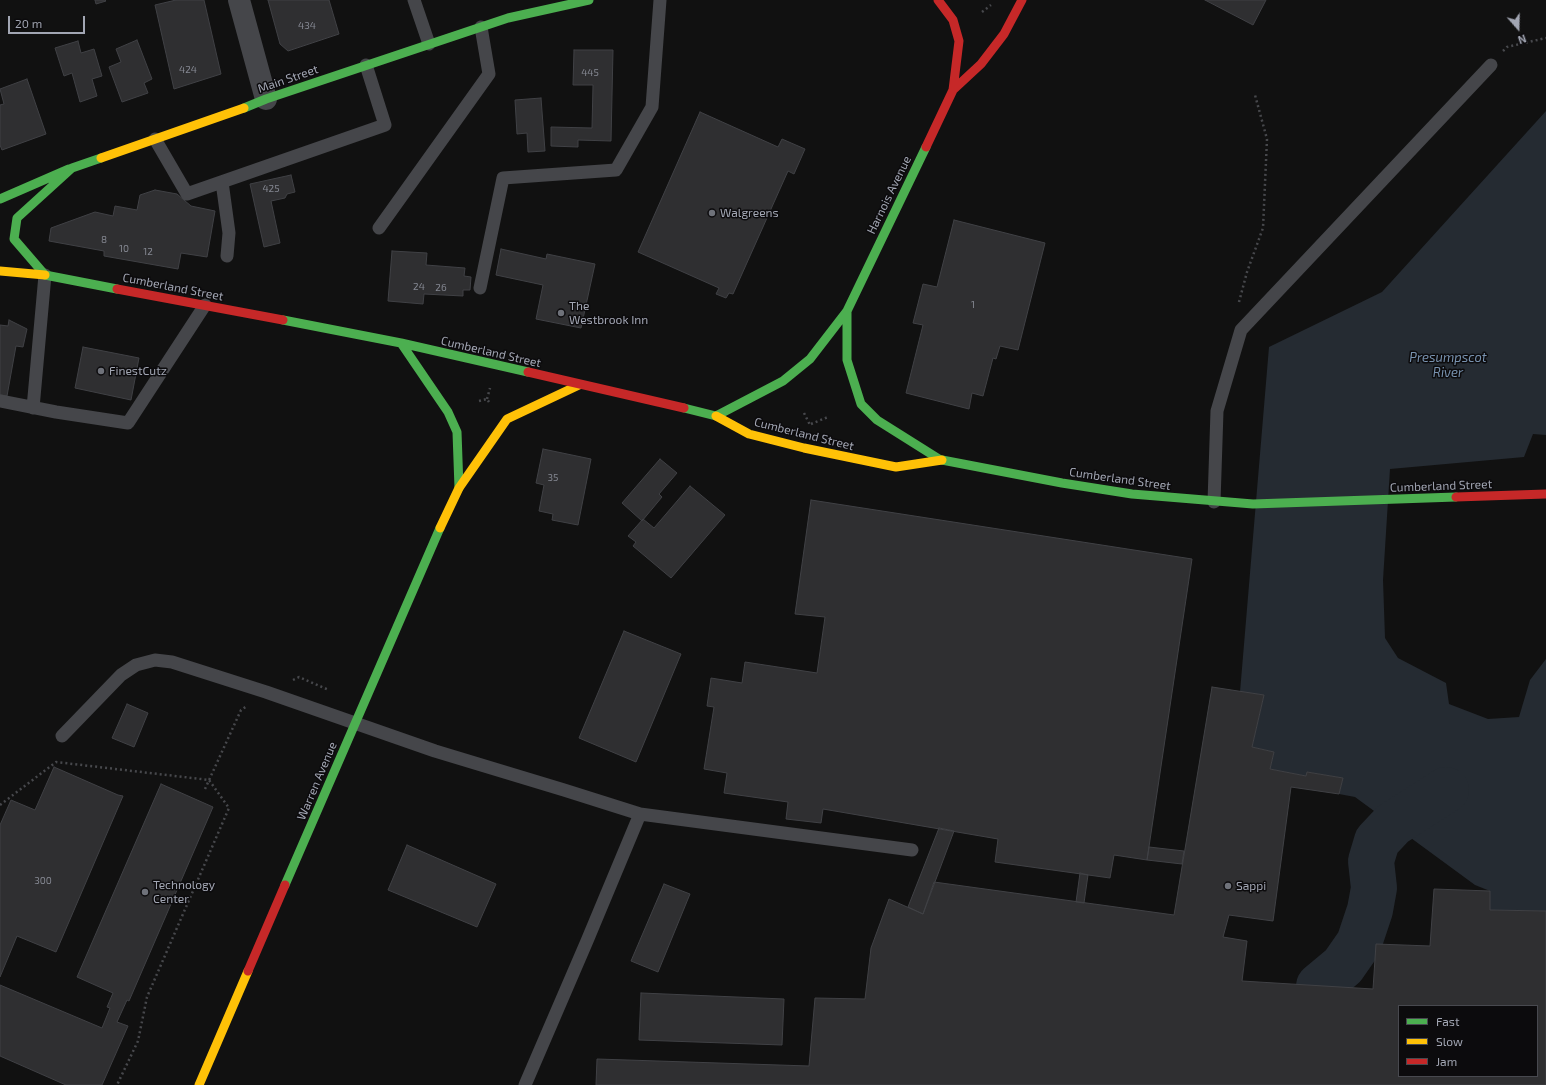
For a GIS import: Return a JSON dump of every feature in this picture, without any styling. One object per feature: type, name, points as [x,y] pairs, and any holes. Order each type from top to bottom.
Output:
[{"type":"main road","name":"Main Street","points":[[0,199],[72,168],[366,65],[508,18],[570,2],[589,0]]},
{"type":"main road","name":"Harnois Avenue","points":[[716,416],[783,381],[810,359],[848,311],[953,90],[959,41],[953,20],[938,0]]},
{"type":"main road","name":"Harnois Avenue","points":[[953,90],[986,58],[1004,34],[1022,0]]},
{"type":"main road","points":[[45,275],[14,239],[17,218],[72,168]]},
{"type":"main road","name":"Cumberland Street","points":[[0,271],[45,275],[401,343],[716,416],[749,434],[804,448],[896,467],[939,459],[1062,483],[1132,494],[1214,502],[1254,504],[1546,494]]},
{"type":"main road","name":"Harnois Avenue","points":[[848,311],[847,360],[861,404],[876,420],[939,459]]},
{"type":"main road","name":"Warren Avenue","points":[[401,343],[448,412],[457,432],[458,488]]},
{"type":"main road","name":"Warren Avenue","points":[[199,1085],[433,542],[458,488],[507,419],[579,385]]},
{"type":"street","points":[[239,0],[266,99]]},
{"type":"lane","points":[[414,0],[429,44]]},
{"type":"lane","points":[[480,288],[503,178],[616,170],[652,107],[660,0]]},
{"type":"lane","points":[[379,228],[489,74],[481,27]]},
{"type":"lane","points":[[155,139],[186,194],[385,125],[366,65]]},
{"type":"lane","points":[[1214,502],[1217,411],[1241,330],[1491,65]]},
{"type":"lane","points":[[222,182],[229,233],[227,256]]},
{"type":"lane","points":[[33,408],[45,275]]},
{"type":"lane","points":[[0,401],[33,408],[128,423],[205,305]]},
{"type":"lane","points":[[62,736],[121,675],[136,664],[155,660],[172,662],[434,751],[640,814],[912,850]]},
{"type":"lane","points":[[525,1085],[640,814]]},
{"type":"path","points":[[1491,65],[1507,47],[1546,38]]},
{"type":"path","points":[[1241,330],[1239,300],[1264,228],[1267,139],[1255,95]]},
{"type":"path","points":[[487,399],[490,388]]},
{"type":"path","points":[[479,401],[487,399]]},
{"type":"path","points":[[487,399],[490,403]]},
{"type":"path","points":[[810,424],[828,417]]},
{"type":"path","points":[[205,789],[241,710],[299,677],[329,690]]},
{"type":"path","points":[[0,805],[56,762],[209,780],[229,808],[147,997],[138,1041],[117,1085]]},
{"type":"water","name":"Presumpscot River","points":[[1546,111],[1546,435],[1533,434],[1524,457],[1390,469],[1383,580],[1385,638],[1398,658],[1446,683],[1449,704],[1488,719],[1519,717],[1530,680],[1546,659],[1546,911],[1490,910],[1490,891],[1475,885],[1355,797],[1339,794],[1343,778],[1307,772],[1306,776],[1270,769],[1274,752],[1252,747],[1264,695],[1240,692],[1269,347],[1382,292]]},
{"type":"building","points":[[95,0],[105,0],[106,1],[96,4]]},
{"type":"building","points":[[176,0],[204,0],[221,74],[174,89],[155,5]]},
{"type":"building","points":[[268,0],[329,0],[339,34],[288,51],[280,44]]},
{"type":"building","points":[[1205,0],[1266,0],[1253,25]]},
{"type":"building","points":[[137,40],[152,79],[144,83],[148,93],[122,102],[109,67],[121,62],[116,49]]},
{"type":"building","points":[[78,41],[81,53],[94,49],[102,76],[92,79],[97,96],[80,102],[72,73],[64,76],[55,48]]},
{"type":"building","points":[[574,50],[613,50],[611,141],[578,140],[578,147],[551,146],[551,127],[592,128],[593,85],[573,85]]},
{"type":"building","points":[[27,79],[46,134],[2,150],[0,145],[0,105],[4,104],[0,89]]},
{"type":"building","points":[[541,98],[545,151],[528,152],[527,133],[517,134],[515,100]]},
{"type":"building","name":"Walgreens","points":[[700,112],[778,147],[782,139],[805,149],[794,174],[788,171],[733,294],[729,293],[726,298],[716,294],[719,288],[638,252]]},
{"type":"building","points":[[291,175],[295,192],[287,194],[285,198],[271,201],[280,243],[264,247],[250,184]]},
{"type":"building","points":[[155,190],[177,194],[191,206],[215,211],[207,257],[181,253],[178,269],[104,256],[104,251],[49,241],[51,228],[95,212],[113,216],[115,206],[137,210],[140,195]]},
{"type":"building","points":[[954,220],[1045,243],[1018,350],[1000,346],[996,359],[993,358],[983,396],[972,393],[969,409],[906,393],[923,325],[913,323],[923,284],[937,287]]},
{"type":"building","points":[[501,249],[546,259],[547,254],[595,264],[581,328],[536,319],[543,285],[496,275]]},
{"type":"building","points":[[392,251],[427,253],[426,265],[465,268],[464,276],[471,277],[470,290],[463,290],[463,296],[424,294],[423,304],[388,301]]},
{"type":"building","points":[[9,320],[27,329],[23,347],[16,346],[7,396],[0,395],[0,325],[8,326]]},
{"type":"building","points":[[83,347],[139,358],[131,400],[75,388]]},
{"type":"building","points":[[543,449],[591,459],[578,525],[552,520],[553,514],[539,511],[544,485],[536,483]]},
{"type":"building","points":[[660,459],[677,473],[659,494],[662,497],[642,521],[622,503]]},
{"type":"building","points":[[690,486],[725,515],[671,578],[633,546],[636,542],[628,536],[643,519],[654,528]]},
{"type":"building","points":[[811,500],[1192,559],[1147,860],[1114,855],[1110,878],[995,862],[998,839],[823,809],[821,823],[786,819],[788,802],[724,793],[727,773],[704,769],[714,707],[707,706],[711,678],[742,683],[745,662],[817,673],[825,617],[795,614]]},
{"type":"building","points":[[624,631],[681,654],[636,762],[579,738]]},
{"type":"building","name":"Sappi","points":[[1212,687],[1264,695],[1252,747],[1274,752],[1270,769],[1306,776],[1307,772],[1343,778],[1339,794],[1291,787],[1273,921],[1229,915],[1223,937],[1247,941],[1242,981],[1373,989],[1376,944],[1430,946],[1434,889],[1490,891],[1490,910],[1546,911],[1546,1085],[596,1085],[597,1059],[809,1066],[815,998],[865,999],[871,948],[889,899],[923,914],[934,882],[1174,915]]},
{"type":"building","points":[[127,704],[148,713],[134,747],[112,738]]},
{"type":"building","points":[[54,767],[123,796],[56,952],[17,936],[0,977],[0,825],[11,800],[35,810]]},
{"type":"building","name":"Technology Center","points":[[161,784],[213,807],[129,1001],[127,1000],[117,1022],[128,1026],[102,1085],[66,1085],[0,1056],[0,985],[102,1028],[110,1008],[107,1007],[113,993],[77,977]]},
{"type":"building","points":[[939,828],[954,831],[923,914],[908,907]]},
{"type":"building","points":[[407,845],[496,884],[477,927],[388,890]]},
{"type":"building","points":[[1149,847],[1184,851],[1182,864],[1147,860]]},
{"type":"building","points":[[1080,873],[1088,875],[1084,903],[1076,902]]},
{"type":"building","points":[[664,884],[690,894],[658,972],[631,961]]},
{"type":"building","points":[[641,993],[784,999],[782,1045],[639,1040]]},
{"type":"waterway","name":"Presumpscot River","points":[[1319,986],[1343,966],[1359,943],[1370,910],[1374,888],[1371,861],[1377,841],[1393,824],[1446,790]]},
{"type":"traffic: fast","points":[[244,108],[266,99],[508,18],[589,0]]},
{"type":"traffic: fast","points":[[684,408],[716,416],[783,381],[810,359],[847,311],[926,147]]},
{"type":"traffic: fast","points":[[101,158],[72,168],[17,218],[14,239],[45,275],[117,289]]},
{"type":"traffic: fast","points":[[0,199],[69,169]]},
{"type":"traffic: fast","points":[[847,311],[847,360],[861,404],[877,420],[939,459]]},
{"type":"traffic: fast","points":[[283,320],[401,343],[528,372]]},
{"type":"traffic: fast","points":[[401,343],[448,412],[457,432],[459,488]]},
{"type":"traffic: fast","points":[[942,460],[1062,483],[1132,494],[1253,504],[1456,497]]},
{"type":"traffic: fast","points":[[285,885],[440,528]]},
{"type":"traffic: slow","points":[[101,158],[244,108]]},
{"type":"traffic: slow","points":[[0,271],[45,275]]},
{"type":"traffic: slow","points":[[440,528],[459,488],[507,419],[579,385]]},
{"type":"traffic: slow","points":[[716,416],[749,434],[804,448],[896,467],[942,460]]},
{"type":"traffic: slow","points":[[199,1085],[248,971]]},
{"type":"traffic: jam","points":[[926,147],[953,90],[959,41],[953,20],[938,0]]},
{"type":"traffic: jam","points":[[953,90],[981,64],[1004,34],[1022,0]]},
{"type":"traffic: jam","points":[[117,289],[283,320]]},
{"type":"traffic: jam","points":[[528,372],[684,408]]},
{"type":"traffic: jam","points":[[1456,497],[1546,494]]},
{"type":"traffic: jam","points":[[248,971],[285,885]]},
{"type":"place","name":"Walgreens","points":[[712,213]]},
{"type":"place","name":"The Westbrook Inn","points":[[561,313]]},
{"type":"place","name":"FinestCutz","points":[[101,371]]},
{"type":"place","name":"Sappi","points":[[1228,886]]},
{"type":"place","name":"Technology Center","points":[[145,892]]}]
